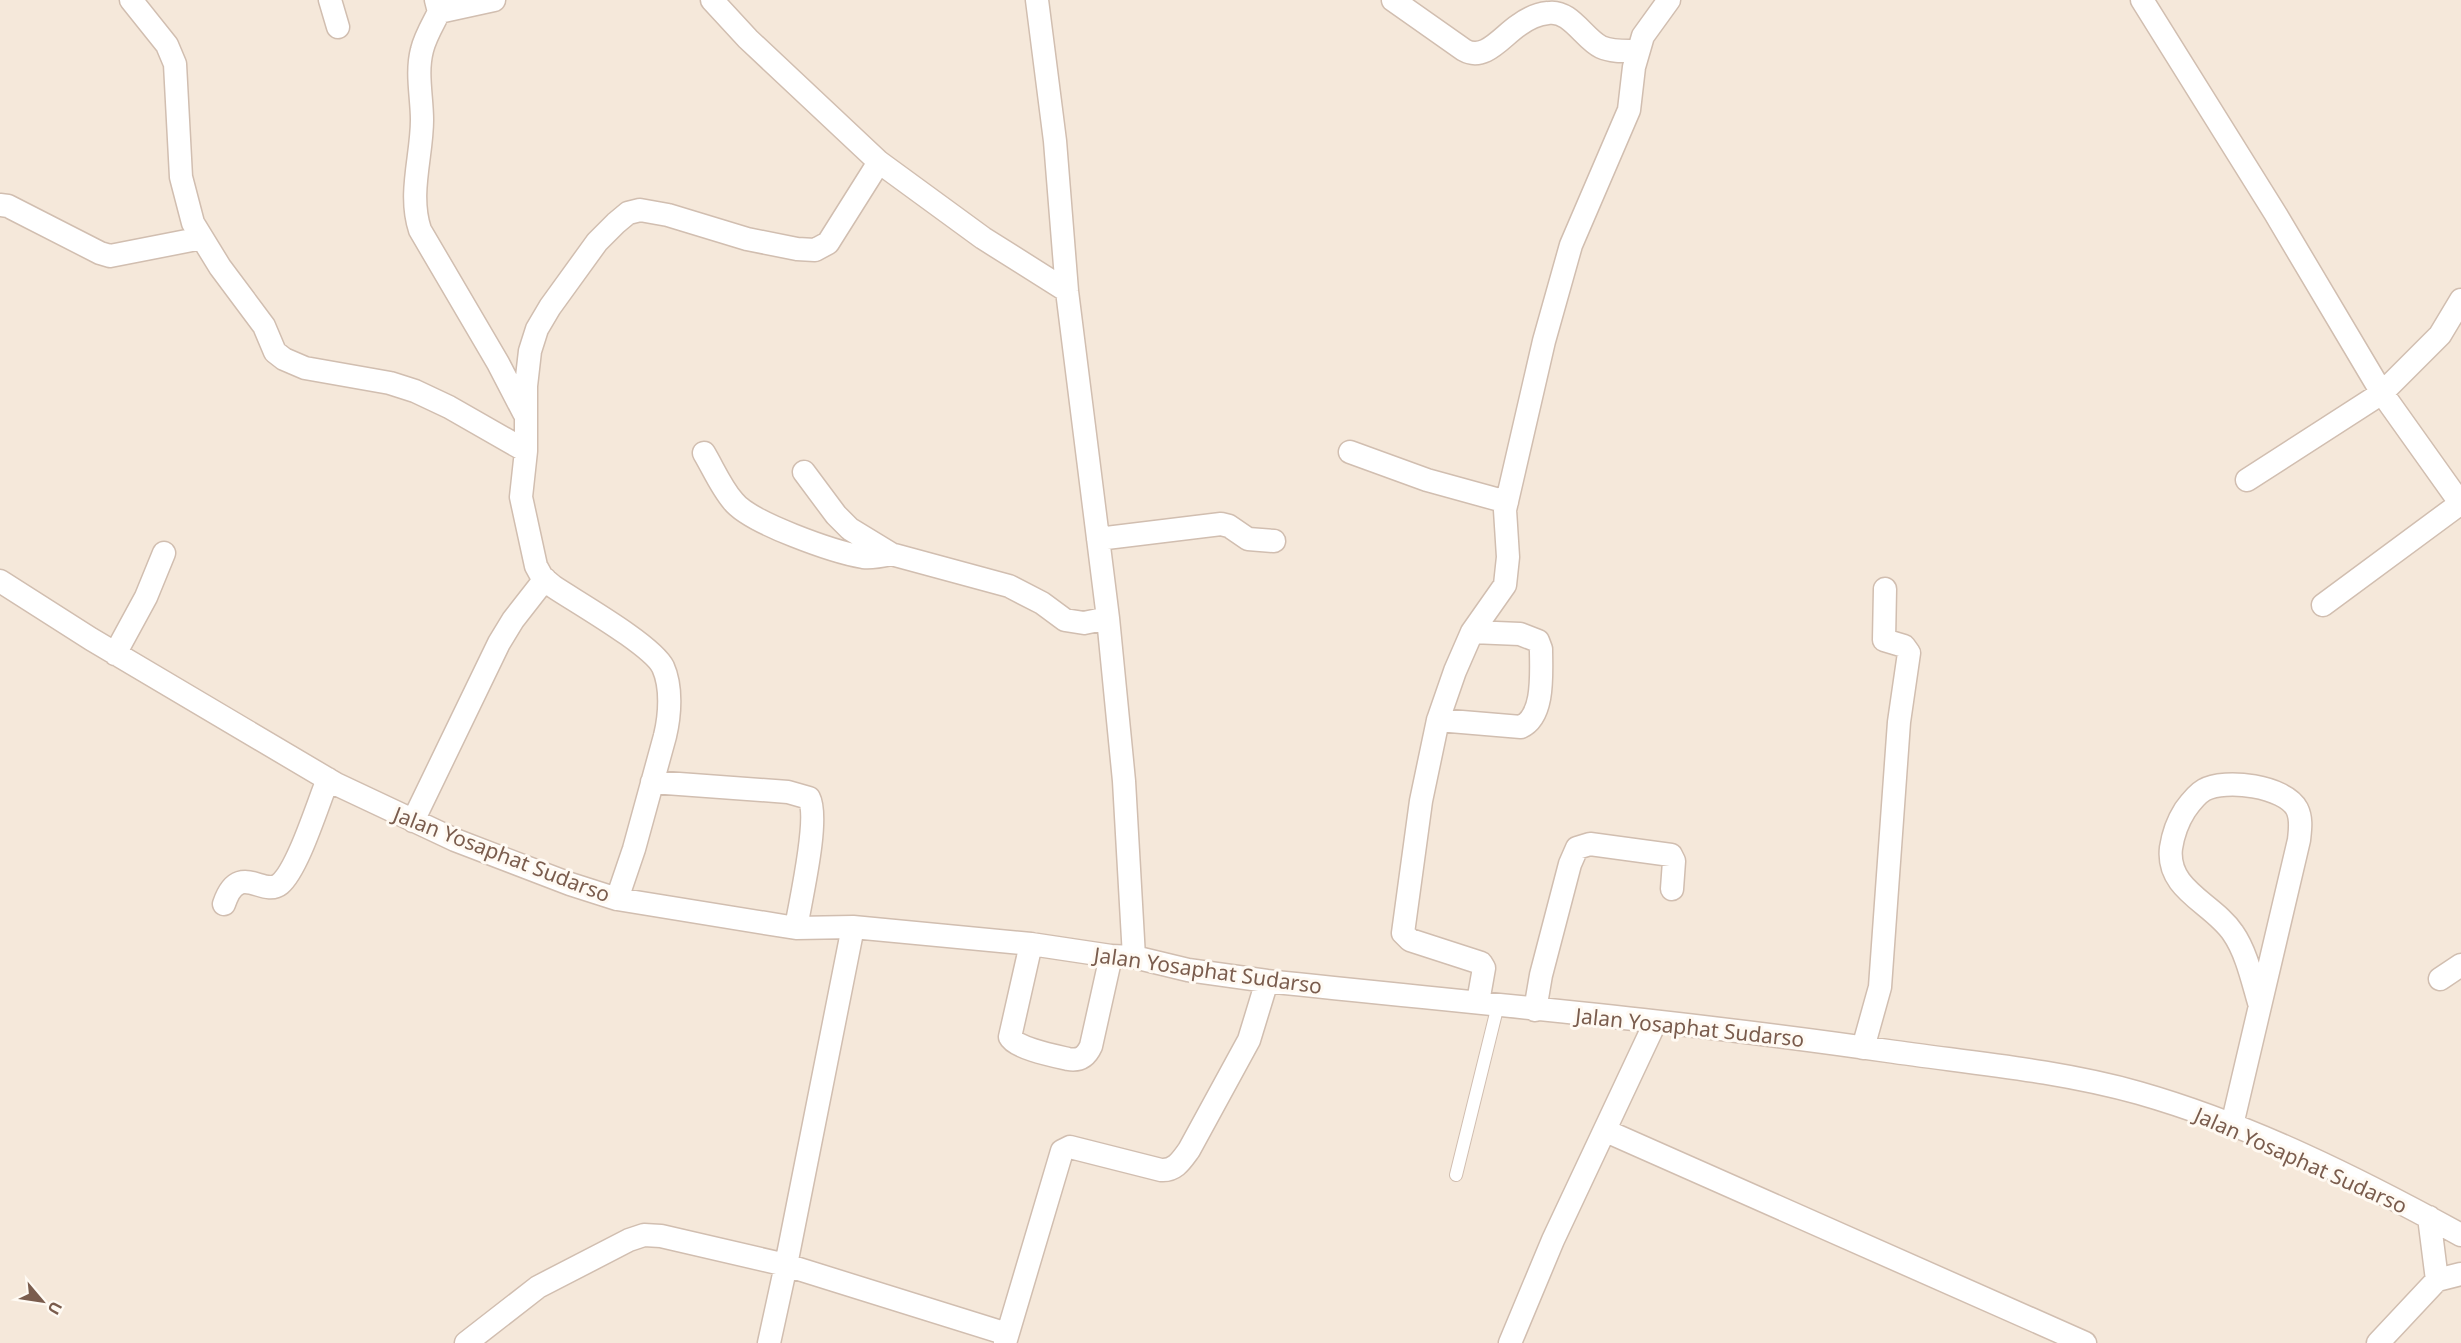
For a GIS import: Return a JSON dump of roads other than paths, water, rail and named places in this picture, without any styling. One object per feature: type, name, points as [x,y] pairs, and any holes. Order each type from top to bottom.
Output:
[{"type":"street","points":[[131,0],[172,53],[176,76],[181,177],[193,223],[220,267],[264,326],[278,355],[305,368],[390,383],[415,391],[449,407],[526,451]]},
{"type":"street","points":[[330,0],[338,27]]},
{"type":"street","points":[[494,0],[438,6],[422,50],[420,62],[422,121],[417,168],[416,220],[493,352],[526,416]]},
{"type":"street","points":[[712,0],[748,39],[879,162],[983,238],[1067,291]]},
{"type":"street","points":[[1037,0],[1055,141],[1067,291],[1108,618],[1124,781],[1134,957]]},
{"type":"street","points":[[1393,0],[1464,50],[1473,53],[1485,51],[1519,25],[1535,17],[1555,12],[1566,17],[1602,48],[1638,51]]},
{"type":"street","points":[[1488,1004],[1481,963],[1410,940],[1403,933],[1421,801],[1438,720],[1455,671],[1472,632],[1504,585],[1508,557],[1505,510],[1544,340],[1571,245],[1629,110],[1638,51],[1643,36],[1669,0]]},
{"type":"street","points":[[2142,0],[2275,213],[2382,393],[2461,503],[2323,605]]},
{"type":"street","points":[[617,899],[634,849],[669,719],[667,681],[663,667],[643,645],[540,575],[532,554],[521,497],[526,451],[526,386],[530,351],[537,329],[597,242],[628,213],[640,210],[652,212],[747,239],[815,250],[828,243],[879,162]]},
{"type":"street","points":[[0,205],[8,206],[108,256],[202,238]]},
{"type":"street","points":[[2247,480],[2382,393],[2440,335],[2461,300]]},
{"type":"street","points":[[705,453],[733,501],[750,515],[794,535],[854,554],[870,557],[891,554]]},
{"type":"street","points":[[1350,453],[1427,480],[1507,502]]},
{"type":"street","points":[[804,472],[836,516],[850,529],[891,554],[1009,586],[1042,603],[1065,620],[1084,623],[1108,618]]},
{"type":"street","points":[[1098,539],[1221,524],[1248,539],[1274,542]]},
{"type":"street","points":[[116,654],[147,597],[164,553]]},
{"type":"street","points":[[413,821],[499,643],[513,620],[545,579]]},
{"type":"street","name":"Jalan Yosaphat Sudarso","points":[[0,581],[116,654],[328,779],[413,821],[570,884],[617,899],[796,928],[853,927],[1031,944],[1111,956],[1134,957],[1188,970],[1346,990],[1488,1004],[1538,993],[1655,1023],[1755,1032],[1868,1031],[2138,1093],[2232,1125],[2340,1173],[2461,1235]]},
{"type":"street","points":[[1868,1031],[1880,987],[1899,722],[1909,653],[1904,646],[1884,640],[1886,589]]},
{"type":"street","points":[[1438,720],[1521,727],[1529,722],[1536,710],[1541,658],[1538,641],[1520,634],[1472,632]]},
{"type":"street","points":[[224,904],[229,890],[237,884],[245,882],[271,887],[282,882],[299,852],[328,779]]},
{"type":"street","points":[[652,782],[788,792],[809,798],[812,804],[813,823],[796,928]]},
{"type":"street","points":[[2232,1125],[2260,1006],[2299,840],[2301,819],[2293,803],[2273,791],[2236,784],[2216,786],[2203,790],[2184,811],[2172,842],[2170,856],[2172,868],[2178,882],[2221,918],[2235,935],[2260,1006]]},
{"type":"street","points":[[1538,993],[1572,859],[1577,848],[1590,844],[1671,855],[1674,861],[1672,889]]},
{"type":"street","points":[[769,1343],[853,927]]},
{"type":"street","points":[[1031,944],[1011,1026],[1011,1041],[1019,1046],[1076,1060],[1085,1056],[1091,1046],[1111,956]]},
{"type":"street","points":[[2440,979],[2461,965]]},
{"type":"street","points":[[466,1343],[538,1287],[629,1240],[644,1235],[661,1236],[786,1265],[1006,1338],[1062,1151],[1070,1147],[1167,1171],[1178,1165],[1189,1150],[1249,1040],[1267,981]]},
{"type":"street","points":[[1510,1343],[1553,1240],[1655,1023]]},
{"type":"street","points":[[1606,1131],[2085,1343]]},
{"type":"street","points":[[2429,1217],[2438,1280]]},
{"type":"street","points":[[2378,1343],[2438,1280],[2461,1274]]},
{"type":"lane","points":[[1456,1175],[1488,1004]]}]
